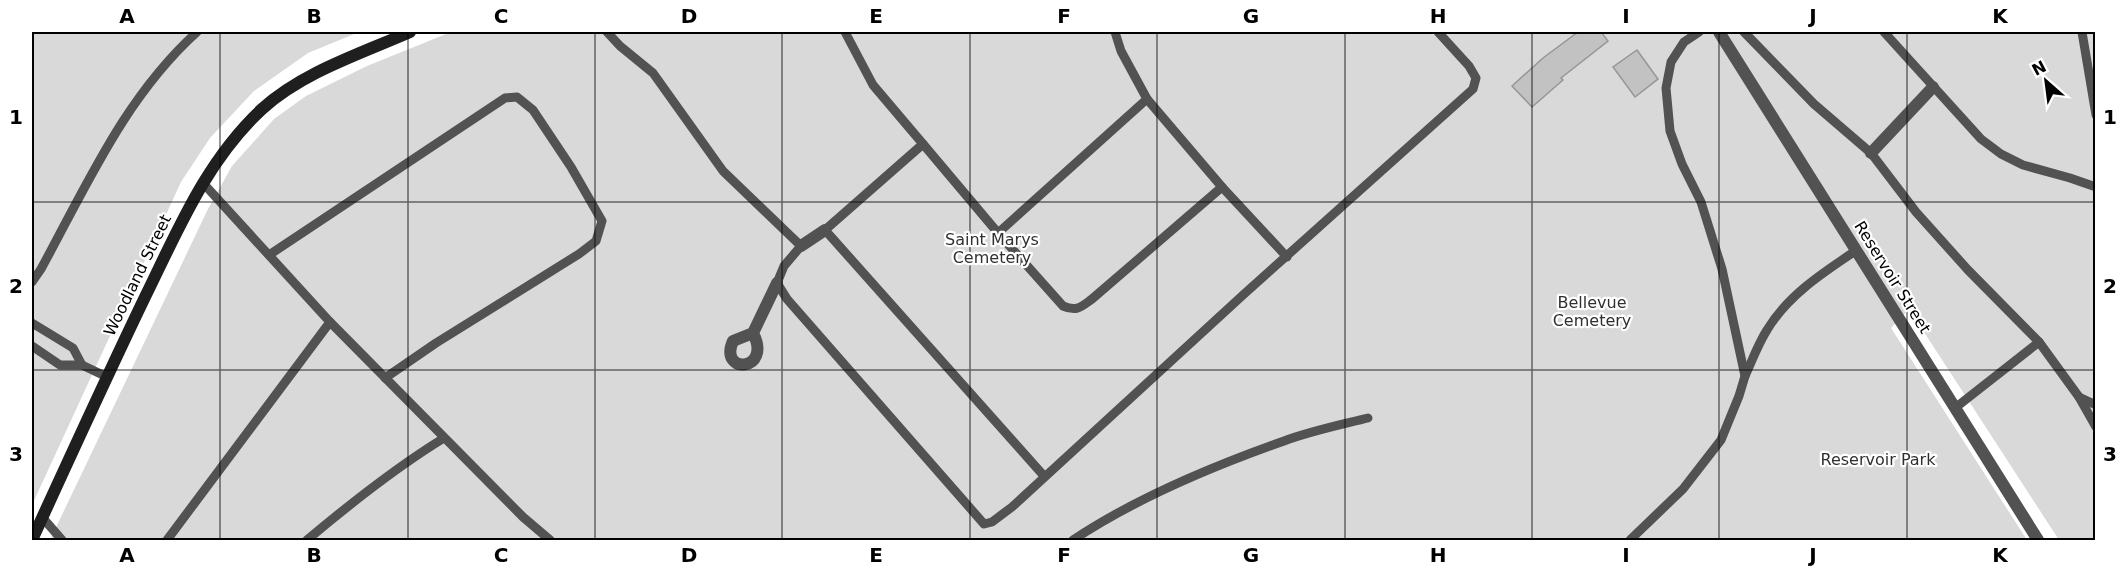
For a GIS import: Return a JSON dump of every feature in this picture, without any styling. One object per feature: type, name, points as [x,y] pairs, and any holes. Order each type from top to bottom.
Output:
[{"type":"main road","name":"Woodland Street","points":[[32,540],[107,377],[195,195],[226,148],[262,109],[293,85],[410,32]]},
{"type":"street","name":"Reservoir Street","points":[[1719,32],[2038,540]]},
{"type":"street","points":[[1871,153],[1933,87]]},
{"type":"street","points":[[801,246],[825,230]]},
{"type":"street","points":[[753,333],[777,283]]},
{"type":"lane","points":[[32,282],[97,162],[126,114],[168,59],[196,32]]},
{"type":"lane","points":[[607,32],[620,46],[653,73],[723,171],[801,246],[784,266],[777,283],[823,342],[984,524],[992,522],[1012,507],[1473,89],[1476,78],[1469,66],[1438,32]]},
{"type":"lane","points":[[846,32],[873,85],[998,233],[1063,306],[1072,310],[1092,299],[1222,187]]},
{"type":"lane","points":[[1115,32],[1121,51],[1147,99],[1222,187],[1287,257]]},
{"type":"lane","points":[[1699,32],[1684,42],[1671,62],[1666,88],[1671,131],[1682,164],[1701,202],[1722,269],[1745,376]]},
{"type":"lane","points":[[1744,32],[1814,104],[1871,153],[1916,212],[1968,270],[2039,342],[2079,397],[2096,427]]},
{"type":"lane","points":[[1884,32],[1980,139],[2001,154],[2023,165],[2096,187]]},
{"type":"lane","points":[[2082,32],[2096,115]]},
{"type":"lane","points":[[269,255],[506,98],[517,98],[533,110],[571,167],[602,221],[596,242],[385,378]]},
{"type":"lane","points":[[998,233],[1147,99]]},
{"type":"lane","points":[[922,144],[825,230],[1044,476]]},
{"type":"lane","points":[[202,183],[330,322],[523,518],[550,540]]},
{"type":"lane","points":[[1630,540],[1683,489],[1721,440],[1745,376],[1767,329],[1793,298],[1817,277],[1857,250]]},
{"type":"lane","points":[[167,540],[330,322]]},
{"type":"lane","points":[[32,323],[73,348],[82,365]]},
{"type":"lane","points":[[1955,408],[2039,342]]},
{"type":"lane","points":[[32,346],[60,365],[82,365],[107,377]]},
{"type":"lane","points":[[2079,397],[2096,405]]},
{"type":"lane","points":[[1073,540],[1094,526],[1147,498],[1206,472],[1285,440],[1368,418]]},
{"type":"lane","points":[[308,540],[407,460],[444,438]]},
{"type":"lane","points":[[42,517],[62,540]]},
{"type":"green space","points":[[32,32],[359,32],[308,53],[254,91],[210,138],[181,182],[32,505]]},
{"type":"green space","points":[[451,32],[2095,32],[2095,540],[2059,540],[1909,309],[1891,328],[2027,540],[50,540],[208,209],[232,166],[274,119],[306,96],[367,66]]},
{"type":"building","points":[[1578,32],[1601,32],[1608,41],[1561,78],[1563,80],[1532,107],[1512,86],[1543,58]]},
{"type":"building","points":[[1637,50],[1658,79],[1635,97],[1613,67]]},
{"type":"park label","name":"Saint Marys Cemetery","points":[[992,248]]},
{"type":"park label","name":"Bellevue Cemetery","points":[[1592,311]]},
{"type":"park label","name":"Reservoir Park","points":[[1878,459]]}]
